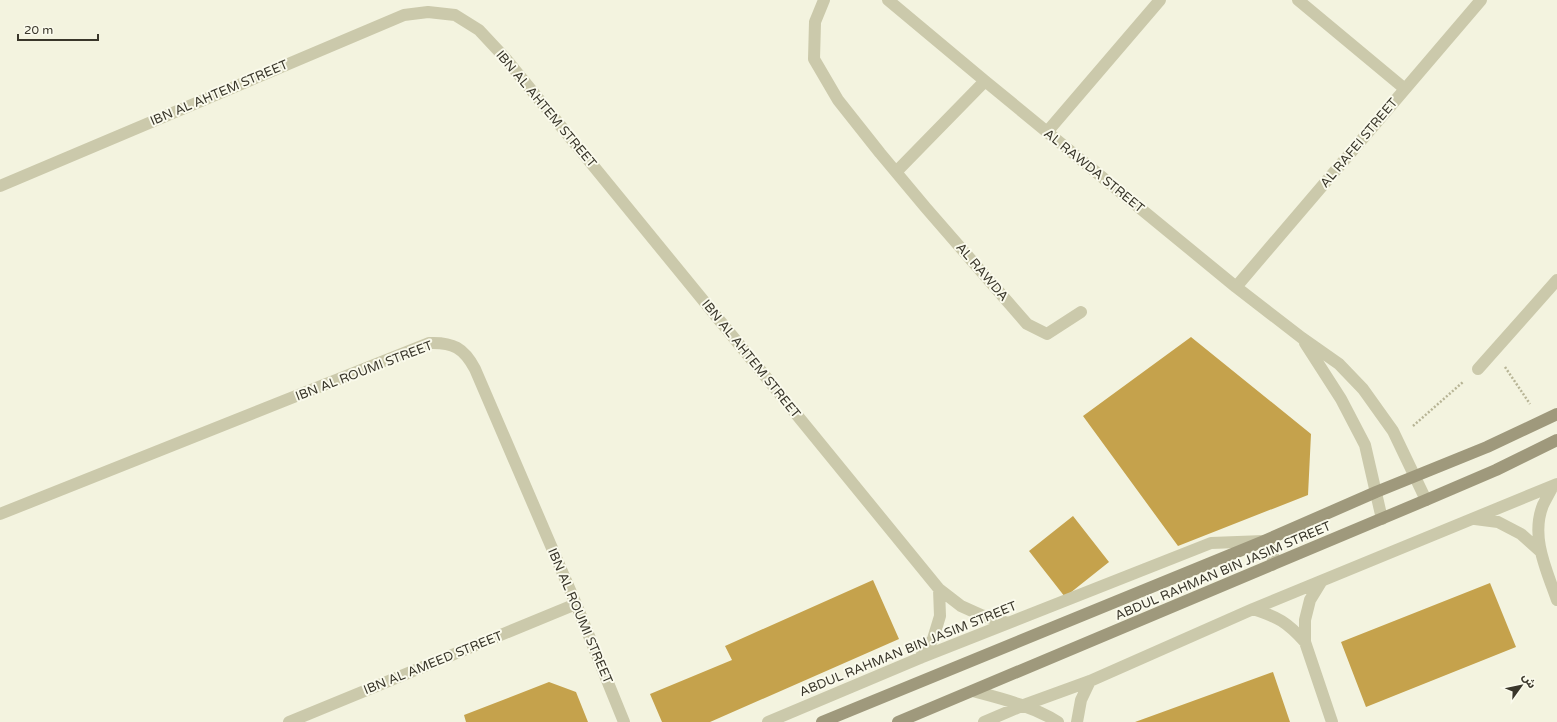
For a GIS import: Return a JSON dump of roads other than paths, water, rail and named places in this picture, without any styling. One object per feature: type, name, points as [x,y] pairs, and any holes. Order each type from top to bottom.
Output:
[{"type":"main road","name":"ABDUL RAHMAN BIN JASIM STREET","points":[[822,722],[1264,541],[1487,446],[1557,414]]},
{"type":"main road","name":"ABDUL RAHMAN BIN JASIM STREET","points":[[898,722],[1382,519],[1496,470],[1557,440]]},
{"type":"street","name":"AL RAWDA","points":[[824,0],[815,22],[814,59],[838,100],[896,172],[1027,324],[1047,334],[1081,312]]},
{"type":"street","name":"AL RAWDA STREET","points":[[888,0],[1236,287],[1302,338],[1340,364],[1363,389],[1393,431],[1426,500]]},
{"type":"street","points":[[1047,132],[1160,0]]},
{"type":"street","points":[[1298,0],[1405,89]]},
{"type":"street","name":"AL RAFEI STREET","points":[[1236,287],[1481,0]]},
{"type":"street","name":"IBN AL AHTEM STREET","points":[[0,186],[404,15],[428,12],[455,15],[479,30],[506,59],[939,589],[961,606],[981,615],[1008,623]]},
{"type":"street","points":[[896,172],[985,81]]},
{"type":"street","points":[[1478,369],[1557,280]]},
{"type":"street","name":"AL RAWDA STREET","points":[[1302,338],[1341,399],[1365,445],[1382,519]]},
{"type":"street","name":"IBN AL ROUMI STREET","points":[[0,514],[429,343],[443,342],[459,348],[469,357],[476,369],[576,604],[624,722]]},
{"type":"street","points":[[984,722],[1024,705],[1090,681],[1253,609],[1555,485]]},
{"type":"street","points":[[1555,485],[1542,506],[1538,528],[1540,551],[1557,600]]},
{"type":"street","points":[[1473,518],[1498,522],[1521,534],[1540,551]]},
{"type":"street","points":[[1264,541],[1273,551],[1274,556],[1272,566]]},
{"type":"street","name":"ABDUL RAHMAN BIN JASIM STREET","points":[[768,722],[920,658],[1211,543],[1264,541]]},
{"type":"street","points":[[1304,642],[1305,620],[1310,600],[1321,582]]},
{"type":"street","points":[[920,658],[932,639],[940,616],[939,589]]},
{"type":"street","name":"IBN AL AMEED STREET","points":[[289,722],[576,604]]},
{"type":"street","points":[[1253,609],[1273,615],[1291,626],[1304,642],[1332,722]]},
{"type":"street","points":[[1077,722],[1081,700],[1090,681]]},
{"type":"street","points":[[973,691],[1024,705],[1045,714],[1058,722]]}]
